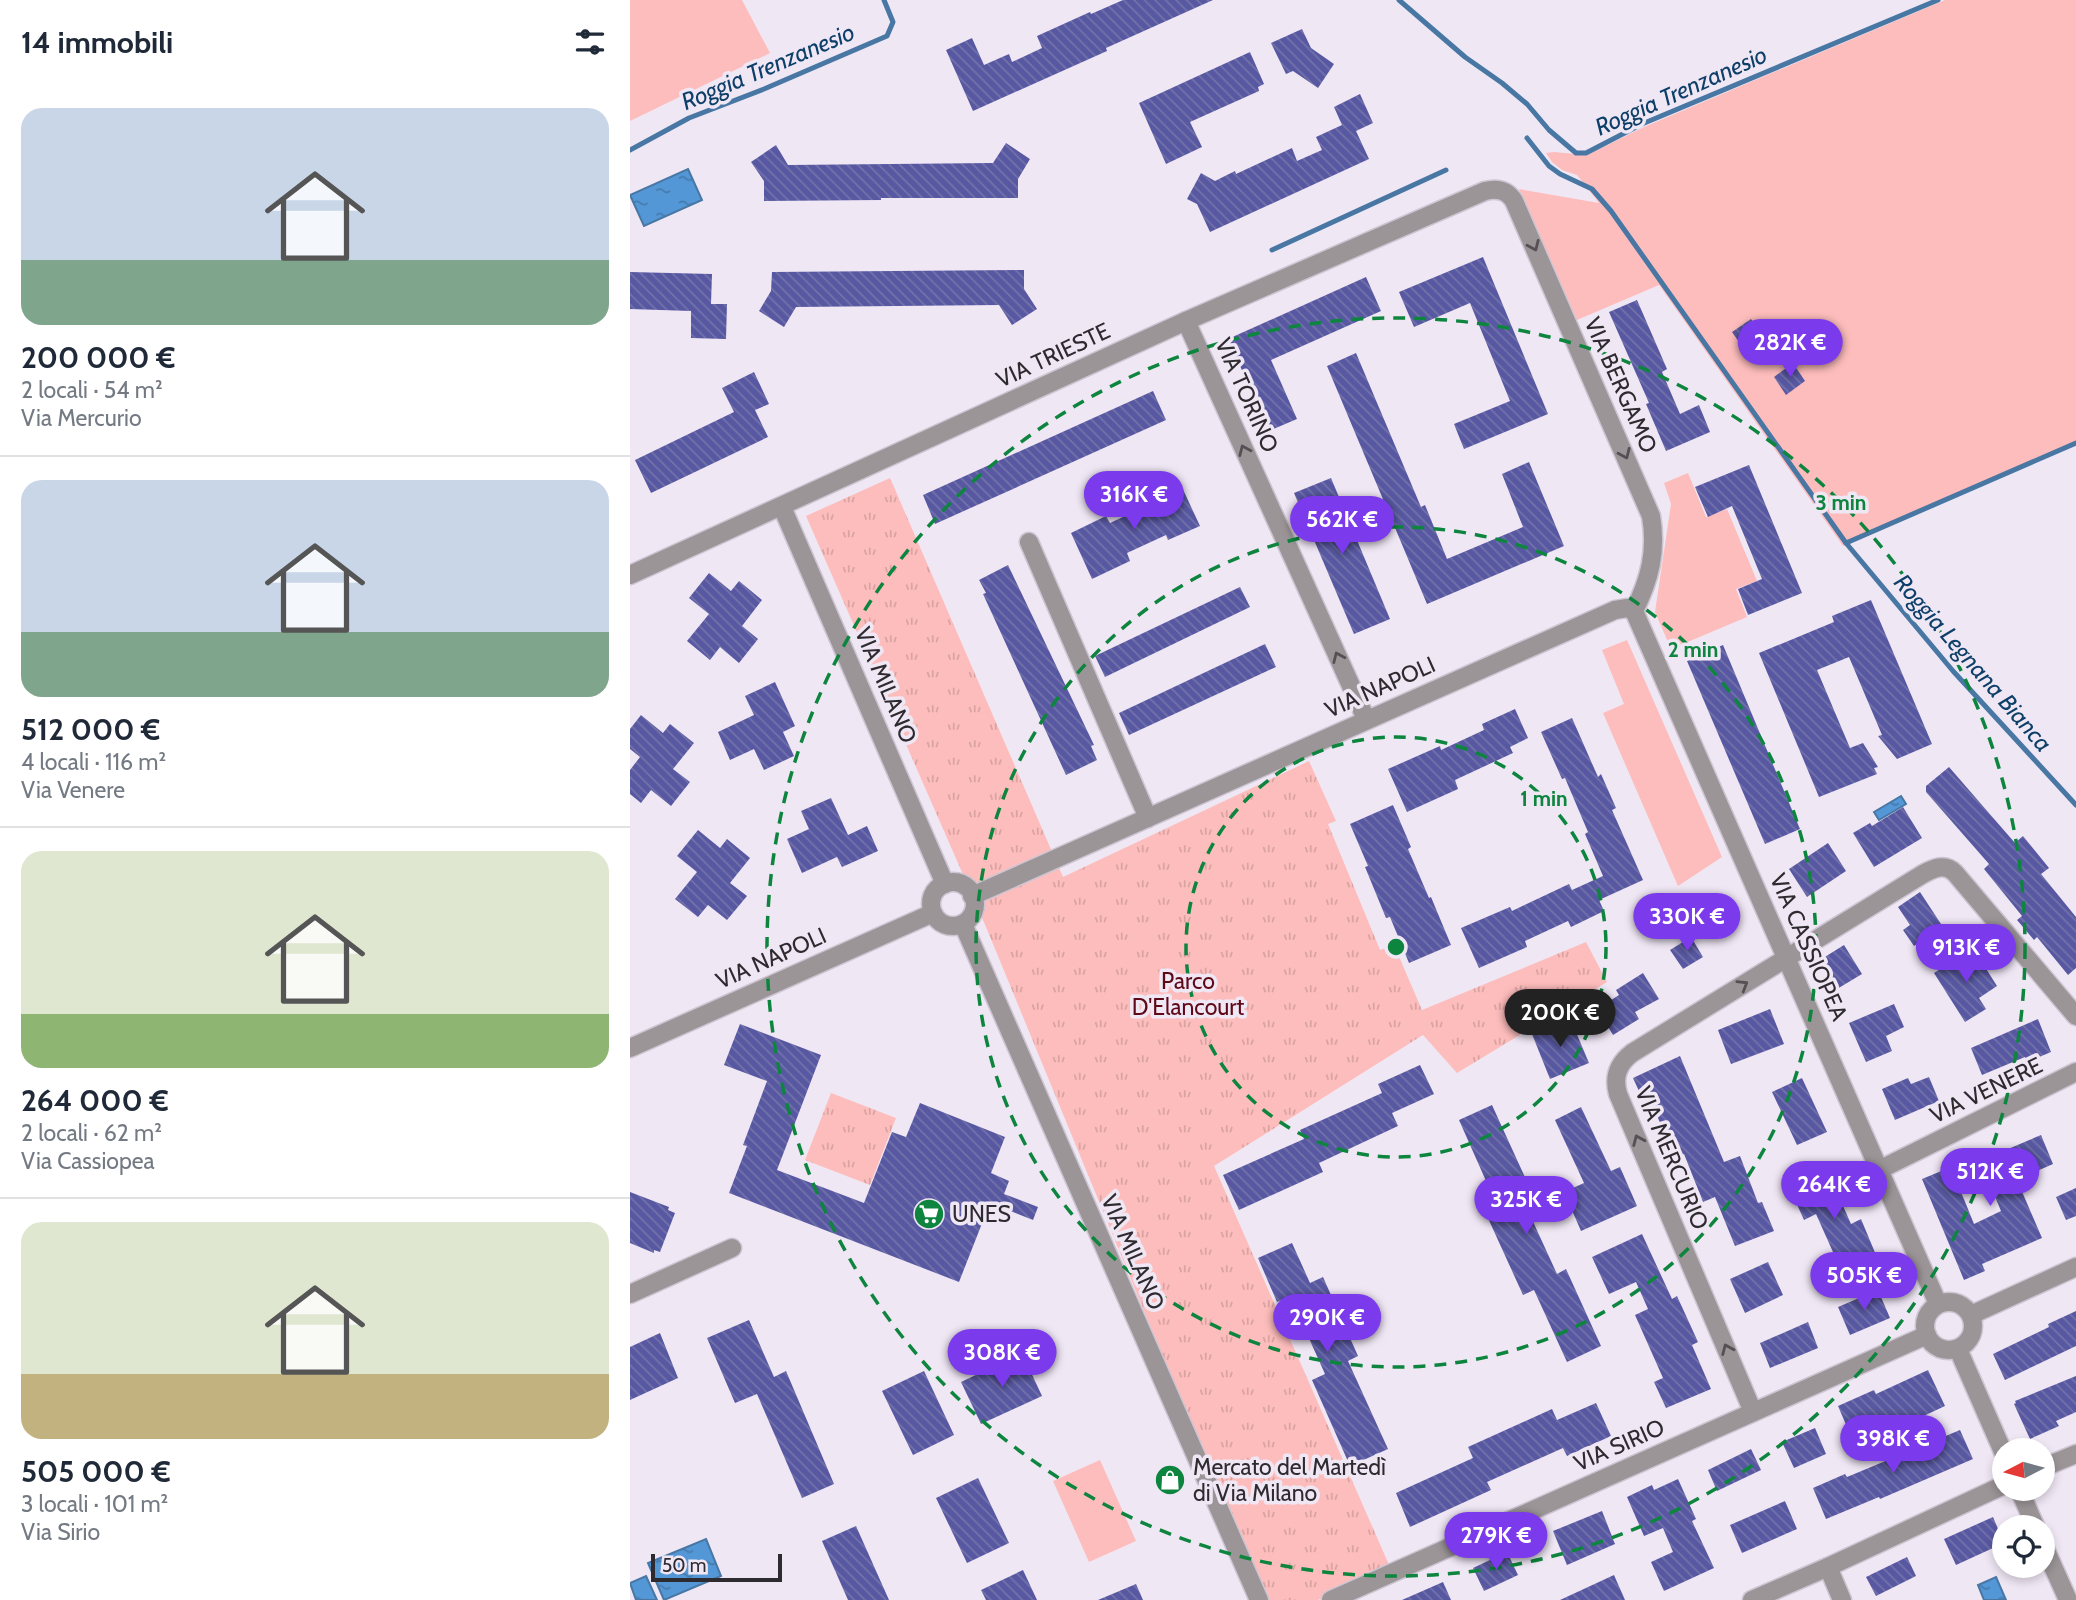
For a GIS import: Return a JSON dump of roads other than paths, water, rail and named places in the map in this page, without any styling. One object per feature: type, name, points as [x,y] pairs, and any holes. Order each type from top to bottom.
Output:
[{"type":"street","name":"VIA TRIESTE","points":[[630,575],[1186,321],[1485,191],[1499,190]]},
{"type":"street","name":"VIA BERGAMO","points":[[1499,190],[1508,193],[1514,201],[1651,516],[1654,542],[1652,562],[1645,588],[1634,611]]},
{"type":"street","name":"VIA TORINO","points":[[1186,321],[1366,719]]},
{"type":"street","name":"VIA MILANO","points":[[782,507],[945,884]]},
{"type":"street","points":[[1028,542],[1148,818]]},
{"type":"street","name":"VIA NAPOLI","points":[[972,895],[1615,610],[1627,608],[1634,611]]},
{"type":"street","name":"VIA CASSIOPEA","points":[[1634,611],[1938,1304]]},
{"type":"street","points":[[1787,959],[1923,874],[1936,867],[1947,867],[1955,873],[2076,1016]]},
{"type":"street","points":[[945,884],[960,884],[972,895],[973,911],[963,923],[946,925],[936,918],[931,908],[932,896],[945,884]]},
{"type":"street","name":"VIA NAPOLI","points":[[630,1048],[933,913]]},
{"type":"street","name":"VIA MILANO","points":[[963,923],[1259,1600]]},
{"type":"street","name":"VIA MERCURIO","points":[[1753,1412],[1618,1094],[1615,1081],[1619,1066],[1632,1053],[1787,959]]},
{"type":"street","name":"VIA VENERE","points":[[1879,1170],[2076,1072]]},
{"type":"street","points":[[630,1294],[732,1248]]},
{"type":"street","points":[[1971,1315],[2076,1266]]},
{"type":"street","points":[[1953,1301],[1967,1309],[1971,1315],[1973,1331],[1970,1339],[1958,1349],[1936,1347],[1927,1335],[1927,1314],[1938,1304],[1953,1301]]},
{"type":"street","name":"VIA SIRIO","points":[[1331,1600],[1927,1335]]},
{"type":"street","points":[[1958,1349],[1997,1438]]},
{"type":"street","points":[[2055,1463],[2076,1454]]},
{"type":"street","points":[[1752,1600],[1992,1491]]},
{"type":"street","points":[[1828,1567],[1842,1600]]},
{"type":"street","points":[[2055,1571],[2068,1600]]},
{"type":"water","points":[[688,169],[702,200],[644,226],[630,195]]},
{"type":"water","points":[[1901,796],[1906,804],[1879,820],[1874,812]]},
{"type":"water","points":[[706,1539],[721,1576],[664,1600],[648,1563]]},
{"type":"water","points":[[646,1576],[657,1600],[636,1600],[630,1583]]},
{"type":"water","points":[[1996,1578],[2006,1600],[1984,1600],[1978,1585]]},
{"type":"waterway","name":"Roggia Trenzanesio","points":[[630,150],[689,118],[887,36],[893,22],[884,0]]},
{"type":"waterway","name":"Roggia Trenzanesio","points":[[1399,0],[1465,57],[1527,104],[1549,130],[1576,153],[1586,153],[1642,124],[1938,0]]},
{"type":"waterway","name":"Roggia Legnana Bianca","points":[[1527,138],[1549,166],[1592,189],[1611,211],[1846,543],[1953,671],[2076,805]]},
{"type":"waterway","name":"Roggia Legnana Bianca","points":[[1272,250],[1446,170]]},
{"type":"waterway","name":"Roggia Legnana Bianca","points":[[1846,543],[2076,443]]},
{"type":"place","name":"UNES","points":[[929,1214]]},
{"type":"place","name":"Mercato del Martedì di Via Milano","points":[[1170,1480]]},
{"type":"park label","name":"Parco D'Elancourt","points":[[1188,994]]}]
